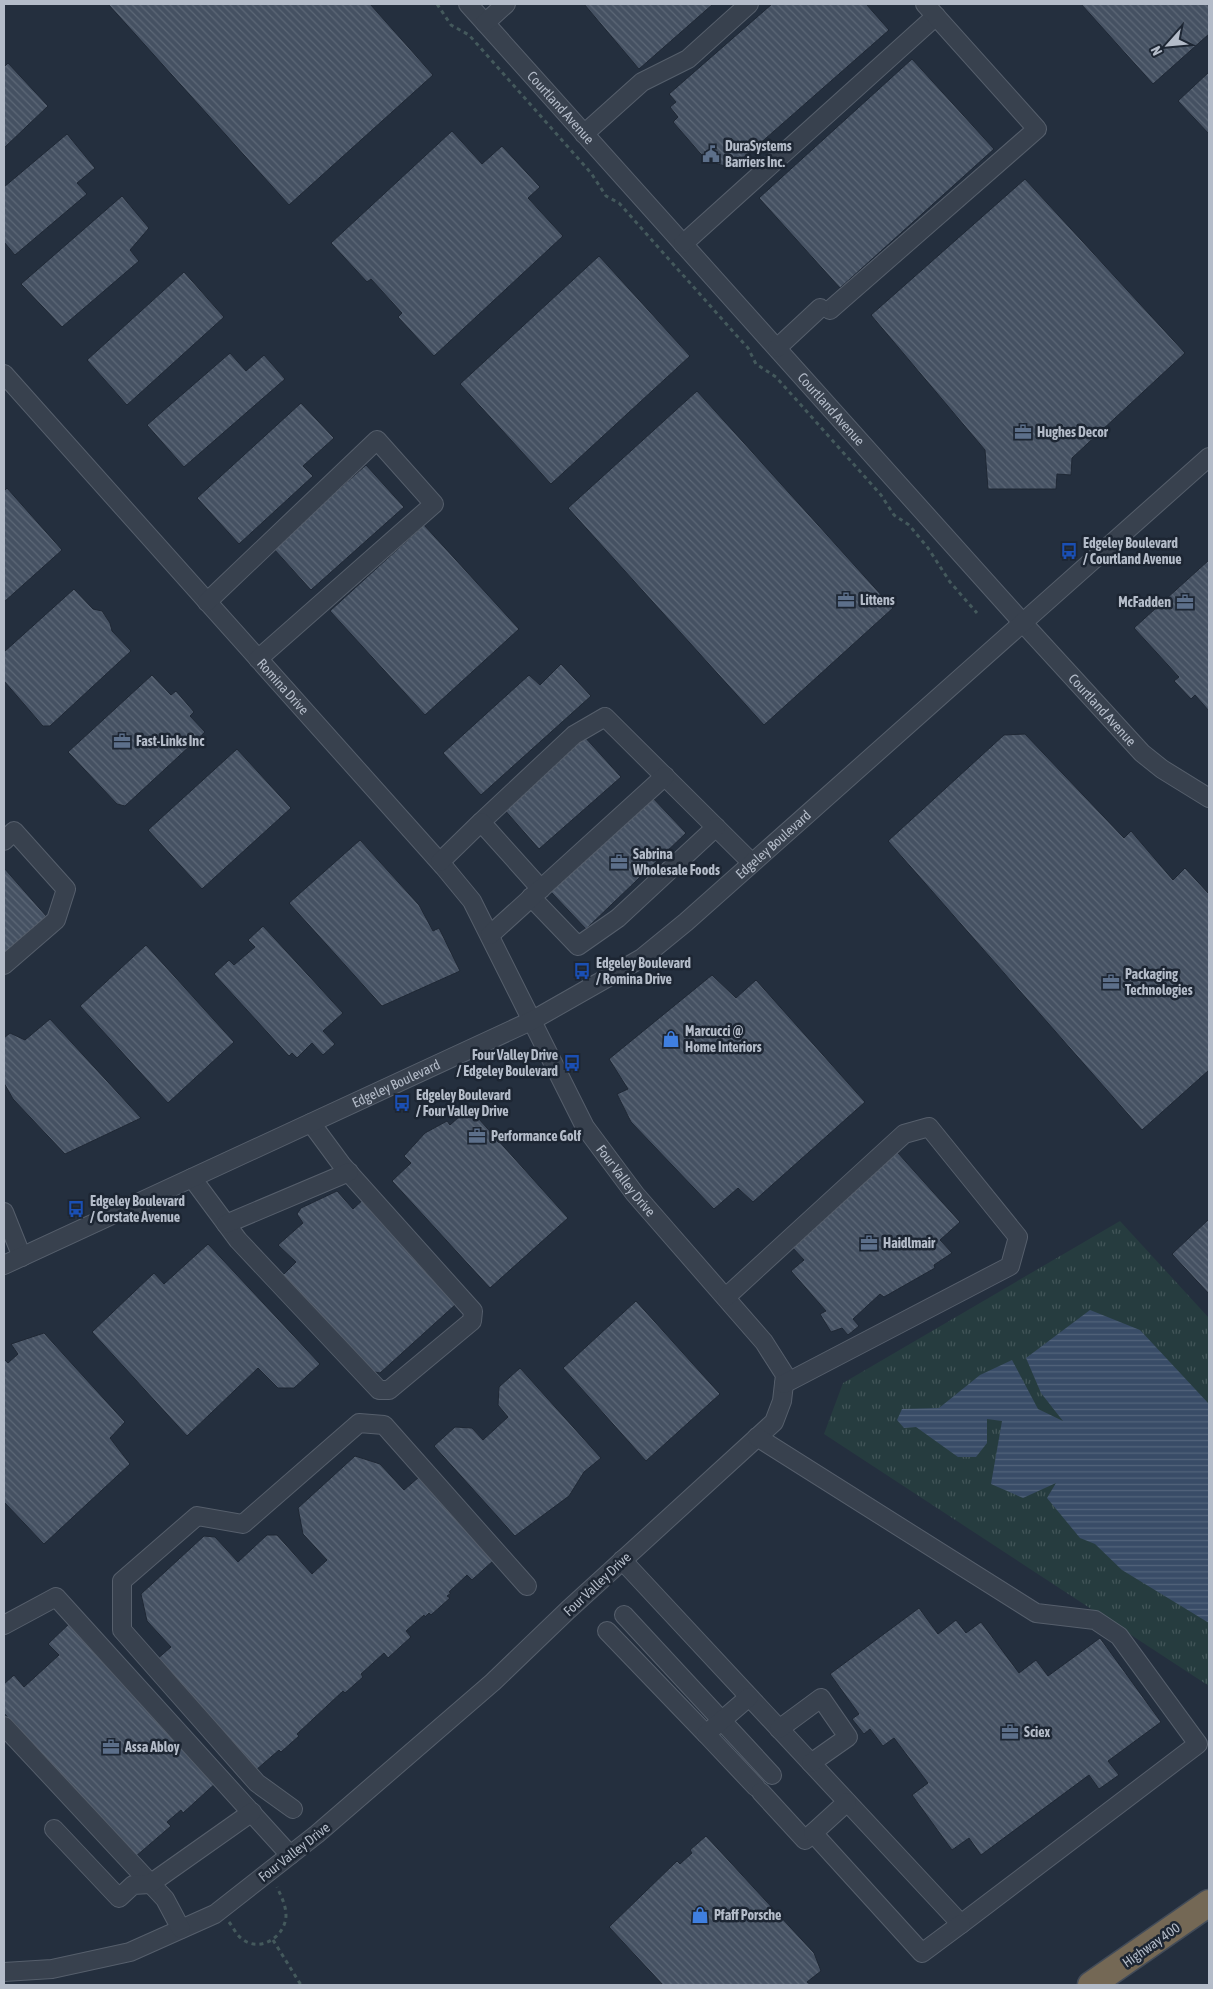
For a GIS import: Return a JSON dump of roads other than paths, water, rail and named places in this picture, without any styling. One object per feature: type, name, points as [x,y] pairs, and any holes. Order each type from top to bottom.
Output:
[{"type":"highway","name":"Highway 400","points":[[1091,1985],[1209,1903]]},
{"type":"street","name":"Courtland Avenue","points":[[468,4],[1022,622],[1142,753],[1162,769],[1209,798]]},
{"type":"street","points":[[485,23],[506,4]]},
{"type":"street","points":[[584,134],[642,82],[688,59],[749,4]]},
{"type":"street","points":[[683,244],[931,10],[1036,129],[777,348]]},
{"type":"street","name":"Romina Drive","points":[[4,374],[440,862],[472,901],[533,1020]]},
{"type":"street","points":[[207,602],[378,440],[434,504],[258,659]]},
{"type":"street","name":"Edgeley Boulevard","points":[[4,1265],[533,1020],[642,958],[752,864],[1209,457]]},
{"type":"street","points":[[440,862],[574,735],[606,717],[752,864]]},
{"type":"street","points":[[490,935],[665,776]]},
{"type":"street","points":[[481,822],[578,946],[618,918],[716,827]]},
{"type":"street","points":[[4,841],[14,831],[66,889],[56,920],[4,965]]},
{"type":"street","name":"Four Valley Drive","points":[[4,1972],[52,1969],[130,1952],[219,1910],[290,1855],[494,1682],[622,1560],[774,1422],[782,1402],[785,1375],[764,1342],[635,1194],[585,1127],[533,1020]]},
{"type":"street","points":[[192,1178],[238,1240],[379,1390],[389,1390],[472,1321],[473,1311],[349,1172],[311,1123]]},
{"type":"street","points":[[726,1297],[904,1134],[929,1127],[1018,1238],[1010,1266],[784,1384]]},
{"type":"street","points":[[226,1224],[349,1172]]},
{"type":"street","points":[[4,1212],[22,1257]]},
{"type":"street","points":[[293,1810],[257,1783],[122,1630],[122,1581],[197,1516],[244,1524],[358,1423],[384,1425],[527,1586]]},
{"type":"street","points":[[757,1437],[1036,1613],[1095,1620],[1120,1636],[1198,1744],[922,1953],[813,1833]]},
{"type":"street","points":[[622,1560],[961,1924]]},
{"type":"street","points":[[4,1625],[56,1597],[290,1855]]},
{"type":"street","points":[[624,1615],[772,1775]]},
{"type":"street","points":[[607,1631],[805,1840],[846,1802]]},
{"type":"street","points":[[706,1734],[749,1696]]},
{"type":"street","points":[[779,1728],[821,1698],[848,1737],[811,1764]]},
{"type":"street","points":[[4,1726],[165,1899],[181,1929]]},
{"type":"street","points":[[54,1829],[119,1898],[133,1885],[150,1884],[252,1812]]},
{"type":"water","points":[[1090,1310],[1140,1330],[1209,1404],[1209,1623],[1122,1570],[1095,1544],[1080,1538],[1047,1498],[1056,1483],[1023,1498],[991,1484],[1002,1421],[987,1419],[987,1443],[976,1457],[958,1457],[916,1427],[904,1428],[897,1420],[902,1409],[939,1408],[980,1375],[1012,1360],[1038,1409],[1063,1421],[1041,1393],[1026,1358]]},
{"type":"place","name":"DuraSystems Barriers Inc.","points":[[711,154]]},
{"type":"place","name":"Hughes Decor","points":[[1023,432]]},
{"type":"place","name":"Edgeley Boulevard / Courtland Avenue","points":[[1069,551]]},
{"type":"place","name":"Littens","points":[[846,600]]},
{"type":"place","name":"McFadden","points":[[1185,602]]},
{"type":"place","name":"Fast-Links Inc","points":[[122,741]]},
{"type":"place","name":"Sabrina Wholesale Foods","points":[[619,862]]},
{"type":"place","name":"Edgeley Boulevard / Romina Drive","points":[[582,971]]},
{"type":"place","name":"Packaging Technologies","points":[[1111,982]]},
{"type":"place","name":"Marcucci @ Home Interiors","points":[[671,1039]]},
{"type":"place","name":"Four Valley Drive / Edgeley Boulevard","points":[[572,1063]]},
{"type":"place","name":"Edgeley Boulevard / Four Valley Drive","points":[[402,1103]]},
{"type":"place","name":"Performance Golf","points":[[477,1136]]},
{"type":"place","name":"Edgeley Boulevard / Corstate Avenue","points":[[76,1209]]},
{"type":"place","name":"Haidlmair","points":[[869,1243]]},
{"type":"place","name":"Sciex","points":[[1010,1732]]},
{"type":"place","name":"Assa Abloy","points":[[111,1747]]},
{"type":"place","name":"Pfaff Porsche","points":[[700,1915]]}]
